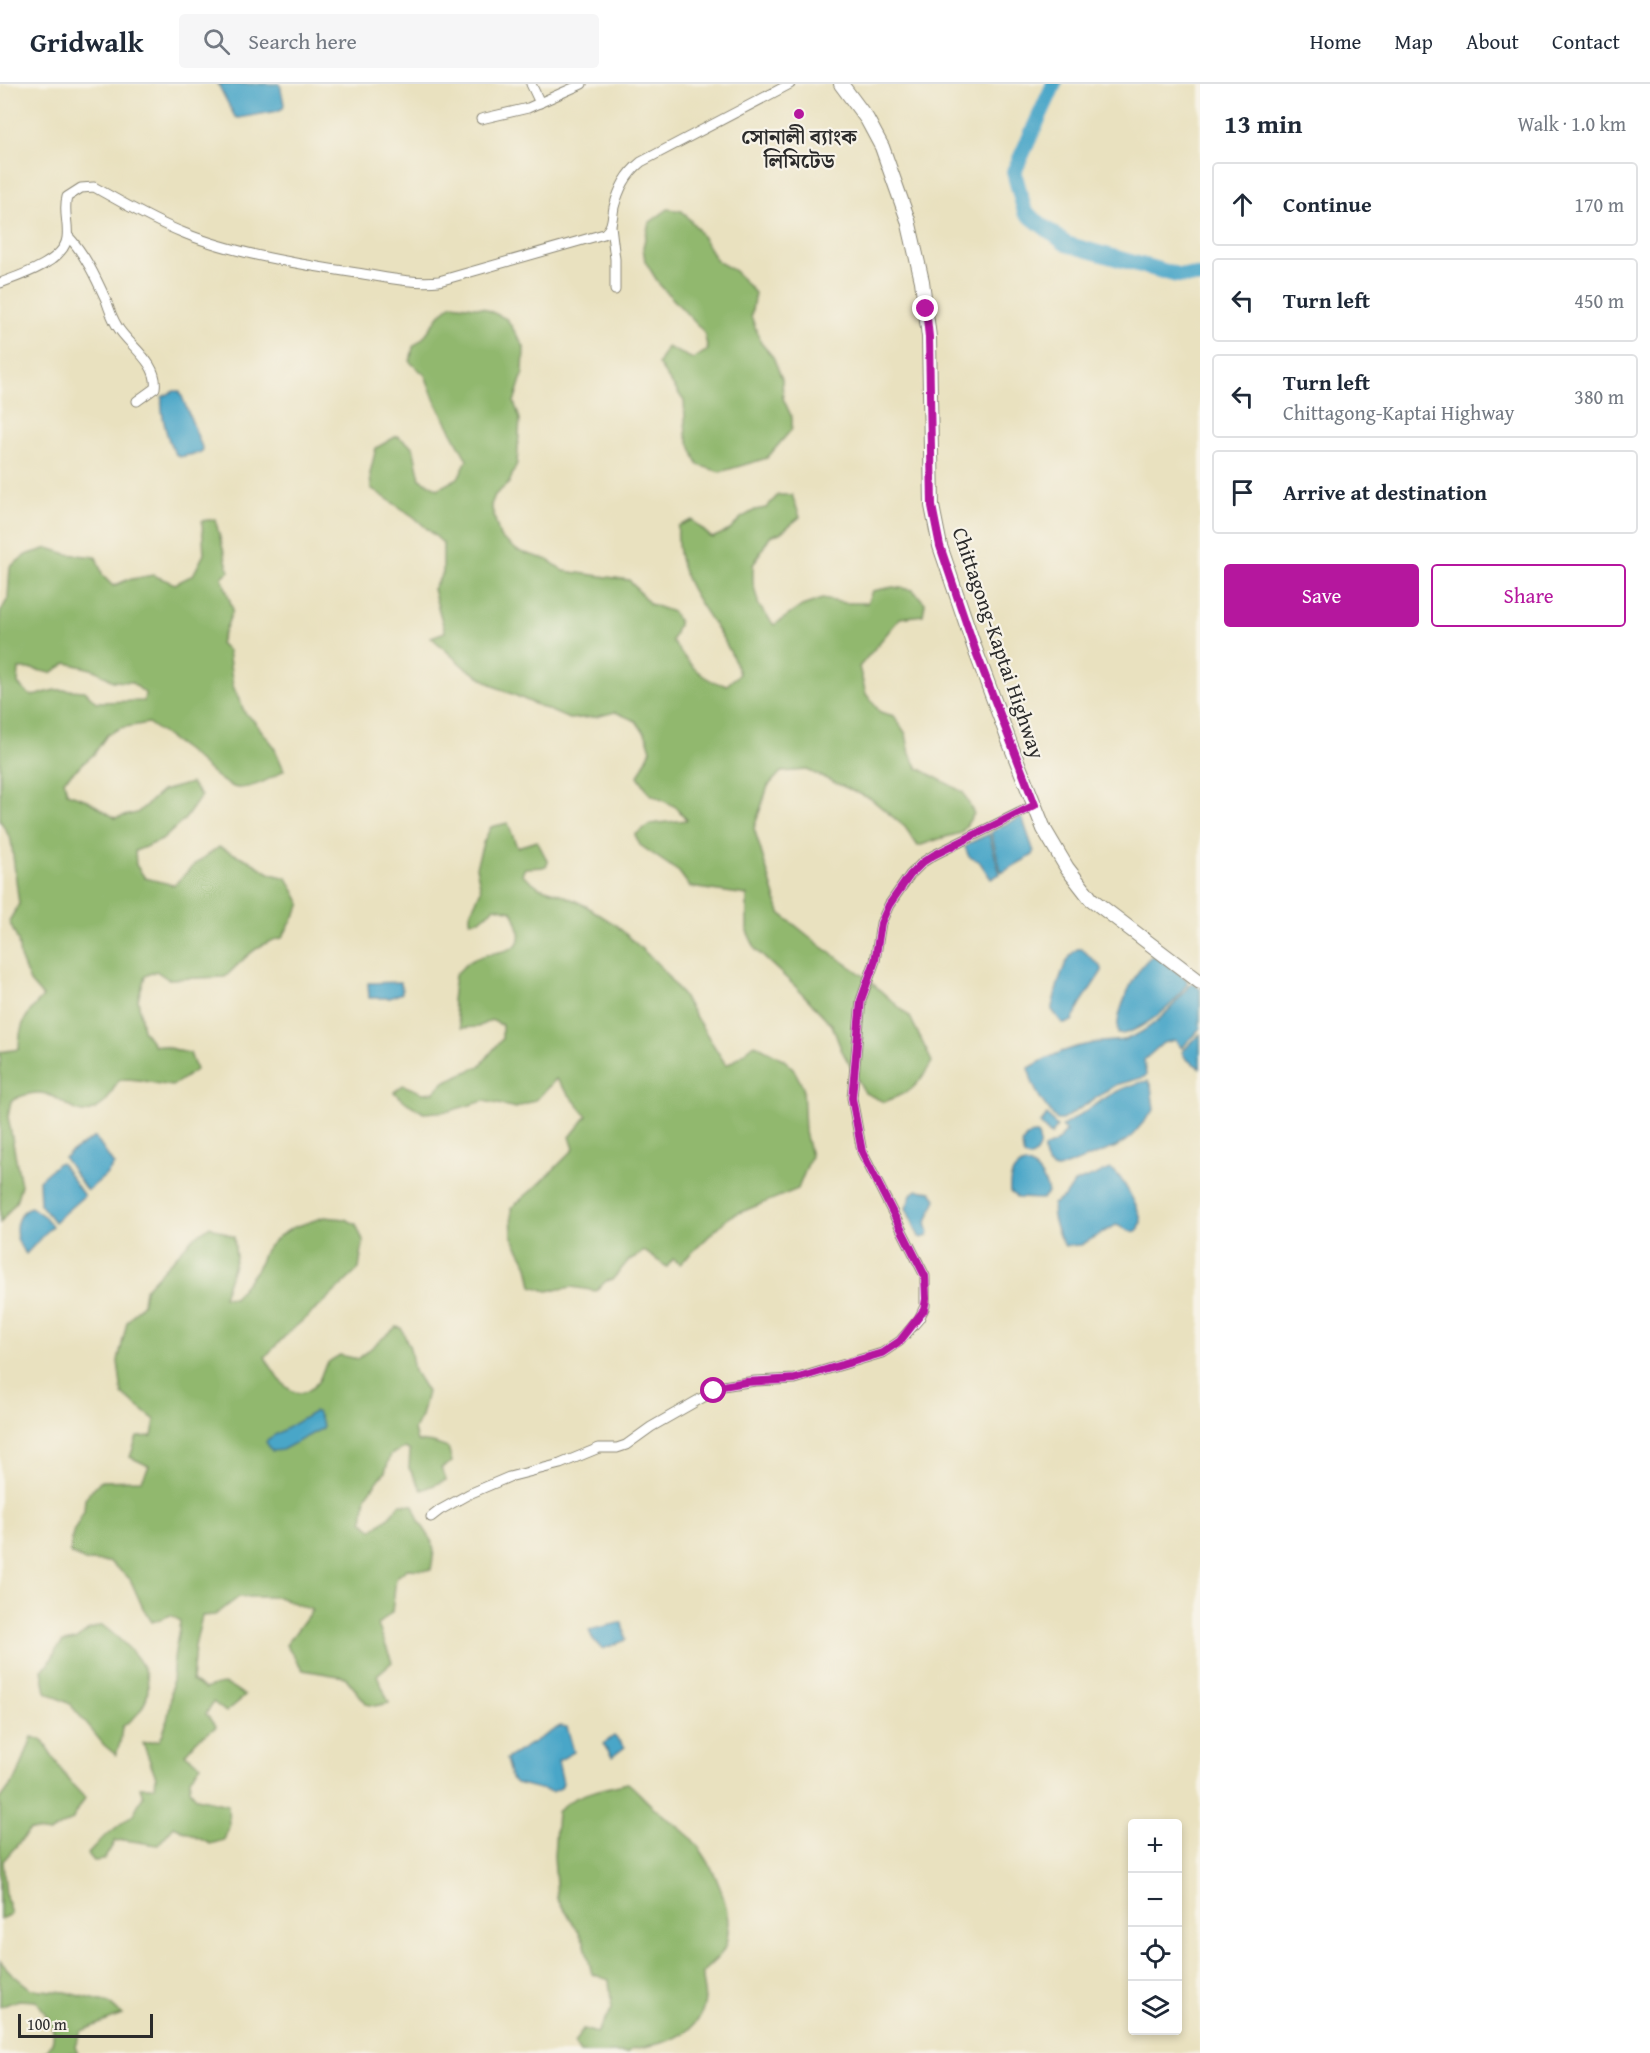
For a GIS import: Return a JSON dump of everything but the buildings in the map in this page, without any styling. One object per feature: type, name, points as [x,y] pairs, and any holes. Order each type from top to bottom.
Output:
[{"type":"main road","name":"Chittagong-Kaptai Highway","points":[[841,84],[867,119],[882,147],[908,220],[926,309],[929,337],[932,506],[940,546],[976,652],[1044,829],[1067,868],[1091,899],[1200,982]]},
{"type":"street","points":[[531,84],[540,103]]},
{"type":"street","points":[[481,119],[528,108],[582,84]]},
{"type":"street","points":[[615,290],[615,259],[611,226],[621,187],[627,177],[641,162],[790,84]]},
{"type":"street","points":[[0,284],[54,259],[66,244],[68,236],[64,208],[67,197],[81,188],[94,187],[168,227],[215,243],[326,269],[423,283],[466,274],[604,234],[611,226]]},
{"type":"street","points":[[68,236],[79,248],[117,327],[152,369],[155,388],[137,401]]},
{"type":"street","points":[[431,1517],[469,1494],[509,1477],[561,1464],[599,1448],[617,1448],[626,1445],[651,1426],[719,1388],[755,1380],[795,1379],[882,1353],[895,1345],[915,1324],[925,1306],[925,1276],[862,1152],[855,1121],[852,1098],[861,1000],[875,961],[881,923],[889,905],[910,875],[934,855],[1035,805]]},
{"type":"green space","points":[[668,209],[682,211],[697,228],[717,261],[735,271],[755,293],[751,316],[761,343],[773,357],[782,379],[783,398],[792,418],[792,429],[767,458],[720,472],[698,465],[686,435],[684,401],[658,364],[667,347],[693,359],[708,350],[704,332],[659,284],[645,261],[643,247],[649,223]]},
{"type":"green space","points":[[452,304],[483,308],[507,319],[524,347],[523,373],[514,402],[520,419],[517,463],[509,483],[495,495],[491,505],[500,537],[518,551],[548,560],[564,571],[629,580],[650,604],[673,612],[679,622],[672,641],[689,663],[702,675],[727,685],[739,674],[722,636],[700,604],[683,570],[678,550],[678,526],[692,520],[712,538],[730,530],[741,518],[755,510],[766,508],[778,495],[792,495],[800,517],[780,533],[770,536],[753,565],[753,583],[759,606],[774,625],[802,606],[822,599],[845,603],[867,603],[872,591],[893,587],[913,590],[925,603],[923,615],[900,618],[859,667],[866,694],[880,712],[894,716],[906,734],[910,754],[918,768],[963,792],[974,814],[961,833],[918,846],[905,827],[871,799],[807,770],[781,772],[768,786],[754,828],[780,913],[821,946],[864,976],[910,1017],[932,1062],[918,1083],[908,1091],[884,1102],[865,1093],[841,1049],[832,1025],[756,950],[747,931],[747,895],[690,887],[679,872],[640,845],[635,835],[650,824],[687,820],[676,807],[650,794],[638,776],[651,750],[647,737],[636,721],[615,712],[596,717],[569,719],[496,687],[464,667],[431,637],[445,632],[433,589],[443,573],[443,543],[414,517],[371,488],[370,473],[376,448],[397,436],[413,447],[420,479],[438,489],[458,478],[467,460],[435,401],[425,375],[410,362],[413,347],[423,338],[441,313]]},
{"type":"green space","points":[[215,519],[229,571],[222,577],[233,610],[220,643],[228,651],[233,686],[245,713],[273,745],[284,770],[256,785],[244,788],[232,786],[218,778],[186,750],[148,723],[120,728],[107,735],[94,754],[64,780],[67,793],[87,800],[115,818],[137,813],[162,791],[191,783],[201,796],[185,819],[162,840],[135,851],[136,865],[145,878],[174,885],[195,864],[219,847],[248,860],[271,874],[287,878],[301,904],[282,938],[258,948],[225,977],[168,979],[156,971],[145,976],[138,999],[143,1030],[154,1045],[190,1053],[196,1070],[172,1086],[138,1080],[119,1080],[104,1103],[87,1112],[81,1112],[54,1097],[41,1093],[28,1094],[11,1101],[8,1117],[21,1185],[16,1202],[0,1223],[0,1052],[19,1049],[22,1026],[32,1009],[43,997],[30,982],[20,957],[18,941],[9,921],[19,904],[11,840],[0,820],[0,613],[8,598],[10,567],[26,555],[48,548],[67,554],[96,557],[103,576],[113,586],[127,580],[153,575],[175,584],[193,575],[204,554],[202,521]],"holes":[[[67,663],[95,670],[113,681],[131,682],[145,693],[144,701],[96,702],[85,691],[68,690],[55,690],[33,696],[18,684],[19,669],[51,673]]]},
{"type":"green space","points":[[508,823],[517,847],[537,841],[548,862],[546,867],[525,868],[522,874],[539,887],[586,906],[616,925],[659,965],[680,992],[726,1065],[755,1044],[783,1059],[793,1068],[803,1087],[805,1132],[811,1156],[798,1189],[729,1217],[680,1264],[673,1259],[667,1267],[644,1251],[628,1261],[612,1280],[606,1281],[596,1291],[572,1287],[547,1291],[532,1286],[528,1266],[512,1237],[511,1208],[574,1149],[570,1137],[587,1116],[556,1079],[537,1099],[516,1108],[484,1101],[449,1111],[424,1113],[394,1092],[403,1085],[423,1093],[434,1092],[444,1082],[480,1066],[502,1039],[502,1025],[491,1020],[478,1027],[461,1028],[452,1001],[455,975],[462,968],[479,957],[509,949],[516,945],[519,938],[512,911],[495,907],[480,920],[470,921],[470,914],[481,890],[476,867],[483,843],[491,827]]},
{"type":"green space","points":[[324,1217],[345,1219],[356,1224],[363,1241],[359,1269],[288,1333],[265,1357],[286,1387],[301,1393],[317,1383],[325,1366],[332,1360],[340,1355],[358,1359],[396,1327],[401,1328],[410,1348],[414,1371],[427,1392],[421,1416],[414,1430],[417,1441],[448,1448],[452,1462],[441,1468],[446,1480],[422,1490],[409,1468],[410,1451],[405,1448],[391,1454],[385,1472],[366,1496],[363,1521],[372,1530],[389,1517],[400,1504],[413,1505],[419,1521],[431,1539],[434,1551],[431,1570],[407,1569],[396,1578],[392,1612],[378,1625],[392,1662],[377,1675],[389,1703],[375,1706],[367,1704],[345,1677],[303,1670],[286,1645],[312,1610],[278,1597],[239,1597],[215,1615],[202,1616],[195,1646],[192,1681],[205,1689],[226,1685],[245,1696],[226,1712],[213,1702],[206,1714],[216,1727],[197,1740],[185,1754],[201,1765],[190,1778],[190,1790],[197,1798],[228,1805],[229,1827],[224,1840],[210,1844],[174,1826],[158,1845],[125,1840],[115,1841],[104,1860],[94,1861],[88,1854],[103,1838],[133,1814],[143,1796],[140,1787],[155,1787],[156,1777],[143,1743],[160,1740],[166,1723],[180,1621],[171,1615],[152,1622],[130,1579],[110,1562],[85,1561],[70,1553],[73,1532],[84,1511],[85,1498],[100,1481],[142,1480],[149,1466],[130,1457],[137,1437],[152,1436],[155,1420],[122,1394],[118,1361],[127,1322],[143,1303],[145,1289],[192,1239],[210,1226],[234,1237],[236,1258],[223,1297],[234,1298],[257,1269],[265,1250],[279,1236],[292,1228]]},
{"type":"green space","points":[[102,1625],[122,1641],[139,1661],[148,1683],[147,1695],[142,1708],[122,1727],[116,1755],[104,1745],[70,1704],[46,1692],[42,1670],[49,1664],[63,1642],[75,1640],[89,1630]]},
{"type":"green space","points":[[32,1737],[42,1740],[68,1780],[85,1798],[72,1820],[49,1833],[30,1830],[3,1861],[6,1896],[11,1914],[0,1919],[0,1800],[18,1775]]},
{"type":"green space","points":[[628,1783],[691,1838],[699,1848],[721,1890],[726,1906],[728,1936],[722,1952],[702,1973],[704,2006],[700,2017],[685,2033],[665,2042],[632,2049],[628,2053],[580,2053],[574,2044],[583,2029],[597,2033],[612,2009],[609,1980],[592,1974],[584,1941],[557,1899],[554,1856],[557,1812],[580,1796]]},
{"type":"green space","points":[[0,1961],[31,1989],[65,1992],[109,2003],[122,2015],[81,2031],[75,2046],[78,2053],[45,2053],[53,2039],[53,2033],[49,2020],[37,2001],[18,2000],[0,2007]]},
{"type":"water","points":[[218,84],[280,84],[283,108],[278,111],[235,117]]},
{"type":"water","points":[[179,391],[181,394],[203,450],[199,453],[179,457],[171,446],[164,420],[162,397]]},
{"type":"water","points":[[1020,818],[1023,820],[1034,852],[1033,855],[1003,872],[991,833]]},
{"type":"water","points":[[989,834],[1000,874],[991,879],[979,861],[969,857],[965,847]]},
{"type":"water","points":[[1077,949],[1082,949],[1102,968],[1102,971],[1072,1021],[1062,1023],[1052,1007],[1064,968]]},
{"type":"water","points":[[1152,956],[1187,980],[1187,984],[1174,1001],[1154,1018],[1138,1028],[1118,1034],[1119,1015],[1128,992],[1139,970]]},
{"type":"water","points":[[401,982],[402,993],[390,998],[369,998],[368,983]]},
{"type":"water","points":[[1193,983],[1200,989],[1200,1028],[1182,1048],[1175,1040],[1163,1043],[1144,1060],[1146,1075],[1144,1077],[1116,1085],[1062,1120],[1057,1120],[1035,1089],[1029,1068],[1068,1049],[1123,1040],[1137,1035],[1162,1016]]},
{"type":"water","points":[[1200,1034],[1200,1068],[1186,1059],[1182,1052]]},
{"type":"water","points":[[1148,1081],[1151,1086],[1154,1110],[1130,1138],[1116,1147],[1058,1169],[1049,1165],[1044,1156],[1044,1148],[1055,1143],[1066,1132],[1062,1126],[1114,1093]]},
{"type":"water","points":[[1047,1115],[1057,1127],[1051,1135],[1040,1124]]},
{"type":"water","points":[[1031,1134],[1037,1134],[1039,1144],[1035,1154],[1029,1158],[1024,1156],[1022,1146],[1025,1138]]},
{"type":"water","points":[[95,1137],[114,1165],[87,1191],[64,1158]]},
{"type":"water","points":[[58,1163],[61,1163],[84,1196],[54,1222],[40,1204],[39,1180]]},
{"type":"water","points":[[1025,1164],[1038,1171],[1045,1183],[1048,1193],[1042,1199],[1018,1198],[1010,1192],[1012,1174]]},
{"type":"water","points":[[1110,1169],[1124,1184],[1140,1216],[1138,1230],[1130,1231],[1116,1225],[1081,1245],[1065,1246],[1055,1226],[1053,1204],[1065,1197],[1074,1183]]},
{"type":"water","points":[[918,1190],[931,1192],[936,1199],[926,1224],[928,1236],[922,1238],[919,1237],[906,1208],[912,1193]]},
{"type":"water","points":[[31,1207],[45,1217],[52,1226],[26,1254],[18,1242],[16,1229],[20,1216]]},
{"type":"water","points":[[317,1412],[323,1428],[282,1450],[272,1451],[266,1442],[268,1439]]},
{"type":"water","points":[[622,1623],[626,1640],[603,1649],[593,1640],[589,1630]]},
{"type":"water","points":[[560,1726],[567,1727],[574,1752],[558,1761],[563,1783],[561,1788],[552,1792],[516,1783],[511,1778],[506,1759]]},
{"type":"water","points":[[614,1736],[625,1747],[612,1757],[603,1744]]},
{"type":"waterway","points":[[1054,84],[1014,172],[1025,212],[1066,244],[1177,275],[1200,276]]},
{"type":"place","name":"সোনালী ব্যাংক লিমিটেড","points":[[799,114]]},
{"type":"route","points":[[714,1391],[723,1386],[755,1380],[795,1379],[882,1353],[900,1341],[922,1314],[927,1289],[925,1276],[871,1171],[859,1142],[852,1098],[861,1000],[875,961],[881,923],[889,905],[910,875],[934,855],[1035,805],[976,652],[940,546],[932,506],[929,337],[926,309]]}]
